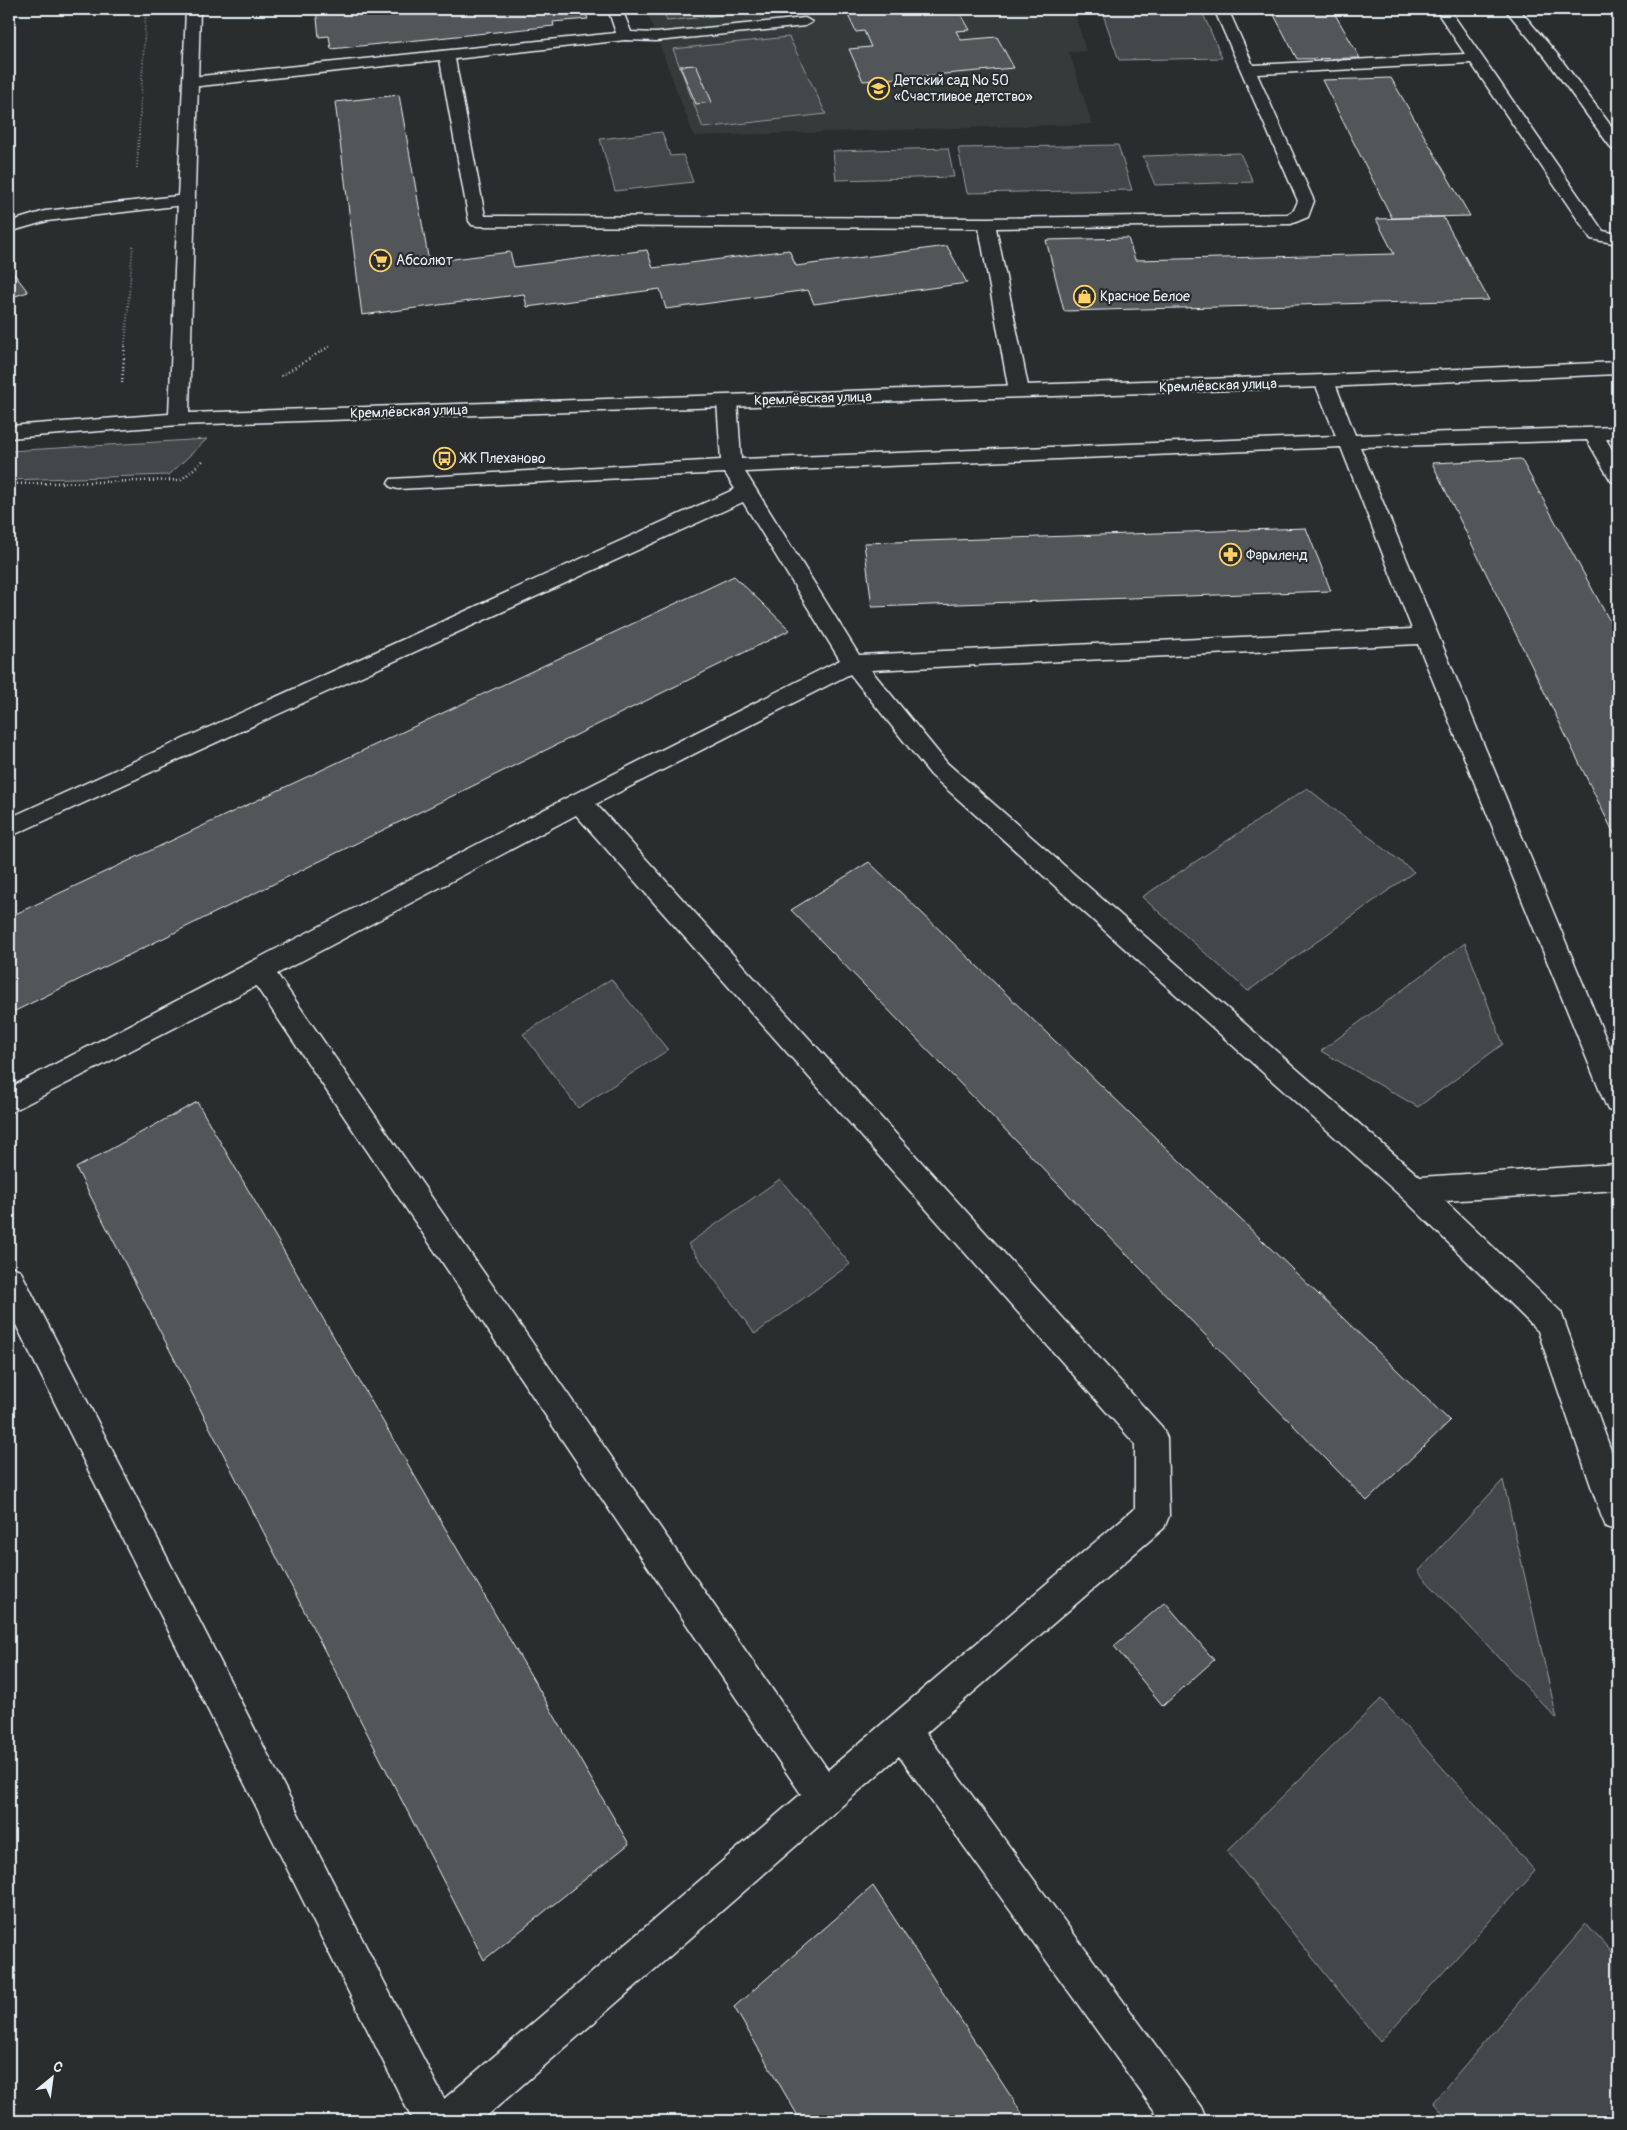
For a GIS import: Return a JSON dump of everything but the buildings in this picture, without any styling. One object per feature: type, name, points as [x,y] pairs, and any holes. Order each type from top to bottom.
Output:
[{"type":"street","points":[[179,419],[193,9]]},
{"type":"street","points":[[615,9],[625,36]]},
{"type":"street","points":[[447,55],[450,81],[478,221],[987,223],[1291,219],[1302,213],[1306,201],[1222,9]]},
{"type":"street","points":[[1442,9],[1597,235],[1618,239]]},
{"type":"street","points":[[1512,9],[1552,57],[1618,146]]},
{"type":"street","points":[[191,82],[625,36],[656,36],[805,22]]},
{"type":"street","points":[[1249,70],[1476,58]]},
{"type":"street","points":[[9,227],[45,216],[186,200]]},
{"type":"street","points":[[987,223],[1019,391]]},
{"type":"street","name":"Кремлёвская улица","points":[[9,432],[179,419],[1324,381],[1618,368]]},
{"type":"street","points":[[1324,381],[1426,636],[1618,1101]]},
{"type":"street","points":[[727,401],[731,466],[853,663],[938,769],[1414,1190],[1550,1322],[1618,1515]]},
{"type":"street","points":[[398,483],[731,466],[1349,441],[1618,433]]},
{"type":"street","points":[[1593,434],[1618,477]]},
{"type":"street","points":[[9,828],[748,492]]},
{"type":"street","points":[[9,1101],[580,802],[853,663],[1426,636]]},
{"type":"street","points":[[450,2121],[1152,1516],[1151,1438],[580,802]]},
{"type":"street","points":[[260,971],[824,1797]]},
{"type":"street","points":[[1414,1190],[1618,1177]]},
{"type":"street","points":[[9,1280],[434,2121]]},
{"type":"street","points":[[902,1730],[1186,2121]]},
{"type":"shaded area","name":"Детский сад № 50 «Счастливое детство»","points":[[646,9],[1073,9],[1086,51],[1069,52],[1092,124],[694,136]]},
{"type":"shaded area","points":[[662,9],[720,9],[723,15],[667,21]]},
{"type":"shaded area","points":[[1101,9],[1201,9],[1222,58],[1119,60]]},
{"type":"shaded area","points":[[789,37],[826,114],[703,128],[673,49]]},
{"type":"shaded area","points":[[662,132],[670,156],[683,155],[693,182],[615,191],[600,139]]},
{"type":"shaded area","points":[[1118,145],[1132,190],[967,193],[958,148]]},
{"type":"shaded area","points":[[948,148],[954,177],[836,180],[833,151]]},
{"type":"shaded area","points":[[1240,153],[1253,182],[1155,185],[1143,156]]},
{"type":"shaded area","points":[[207,439],[169,475],[9,480],[9,451]]},
{"type":"shaded area","points":[[1307,788],[1414,872],[1248,991],[1142,897]]},
{"type":"shaded area","points":[[1465,943],[1503,1044],[1418,1107],[1321,1051]]},
{"type":"shaded area","points":[[611,979],[668,1050],[578,1108],[523,1034]]},
{"type":"shaded area","points":[[780,1179],[850,1264],[755,1334],[688,1244]]},
{"type":"shaded area","points":[[1503,1480],[1557,1719],[1418,1572]]},
{"type":"shaded area","points":[[1381,1699],[1535,1871],[1380,2042],[1227,1851]]},
{"type":"shaded area","points":[[1586,1924],[1618,1959],[1618,2121],[1449,2121],[1433,2102]]},
{"type":"place","name":"Детский сад № 50 «Счастливое детство»","points":[[878,88]]},
{"type":"place","name":"Абсолют","points":[[380,260]]},
{"type":"place","name":"Красное Белое","points":[[1084,296]]},
{"type":"place","name":"ЖК Плеханово","points":[[445,458]]},
{"type":"place","name":"Фармленд","points":[[1230,555]]}]
